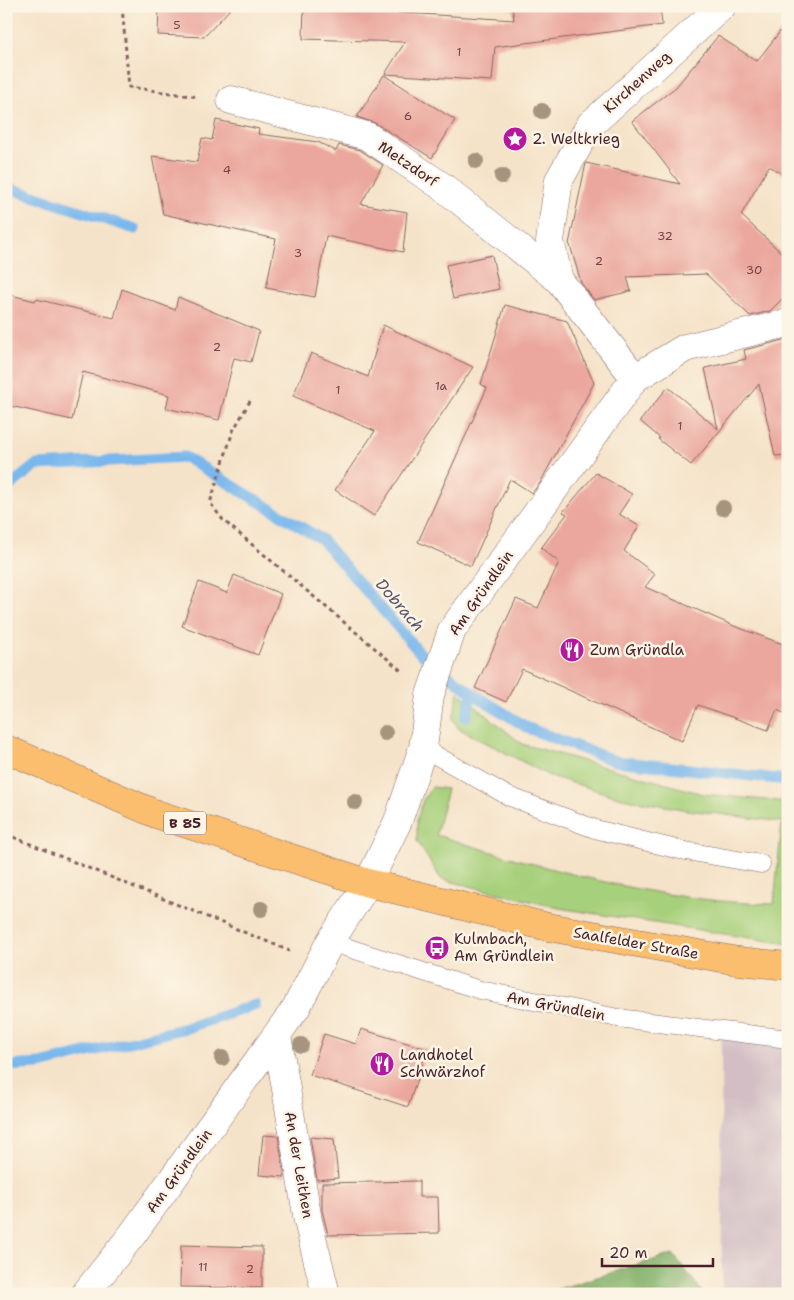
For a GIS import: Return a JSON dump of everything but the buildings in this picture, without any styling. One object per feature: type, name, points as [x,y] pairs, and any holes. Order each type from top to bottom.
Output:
[{"type":"main road","name":"B 85","points":[[6,749],[156,814],[368,884]]},
{"type":"main road","name":"Saalfelder Straße","points":[[368,884],[548,927],[738,960],[788,966]]},
{"type":"street","name":"Kirchenweg","points":[[635,378],[559,280],[550,241],[559,180],[590,125],[722,6]]},
{"type":"street","name":"Metzdorf","points":[[231,100],[367,136],[443,187],[559,280]]},
{"type":"street","points":[[635,378],[685,348],[788,323]]},
{"type":"street","name":"Am Gründlein","points":[[85,1294],[132,1236],[296,1008],[324,952],[368,884],[398,821],[423,748],[430,695],[452,630],[635,378]]},
{"type":"street","name":"An der Leithen","points":[[277,1035],[308,1221],[326,1294]]},
{"type":"lane","points":[[423,748],[508,796],[595,829],[680,850],[761,864]]},
{"type":"lane","name":"Am Gründlein","points":[[324,952],[480,990],[618,1018],[788,1039]]},
{"type":"path","points":[[122,6],[129,87],[231,100]]},
{"type":"path","points":[[250,401],[233,431],[210,503],[223,520],[430,695]]},
{"type":"path","points":[[6,834],[324,952]]},
{"type":"shaded area","points":[[721,1028],[788,1032],[788,1294],[722,1294]]},
{"type":"green space","points":[[458,692],[522,744],[703,794],[788,802],[788,944],[559,908],[441,879],[417,841],[417,820],[423,800],[432,787],[447,789],[436,835],[519,860],[603,882],[687,897],[730,902],[774,904],[782,822],[687,810],[622,798],[550,776],[458,728],[453,719]]},
{"type":"green space","points":[[673,1254],[704,1294],[542,1294]]},
{"type":"waterway","points":[[6,187],[135,229]]},
{"type":"waterway","name":"Dobrach","points":[[6,489],[36,465],[185,457],[321,539],[421,654],[472,693],[528,728],[615,761],[788,780]]},
{"type":"waterway","points":[[466,717],[472,693]]},
{"type":"waterway","points":[[6,1066],[40,1064],[186,1028],[255,1005]]},
{"type":"place","name":"2. Weltkrieg","points":[[515,139]]},
{"type":"place","name":"Zum Gründla","points":[[572,650]]},
{"type":"place","name":"Kulmbach, Am Gründlein","points":[[437,948]]},
{"type":"place","name":"Landhotel Schwärzhof","points":[[382,1064]]}]
